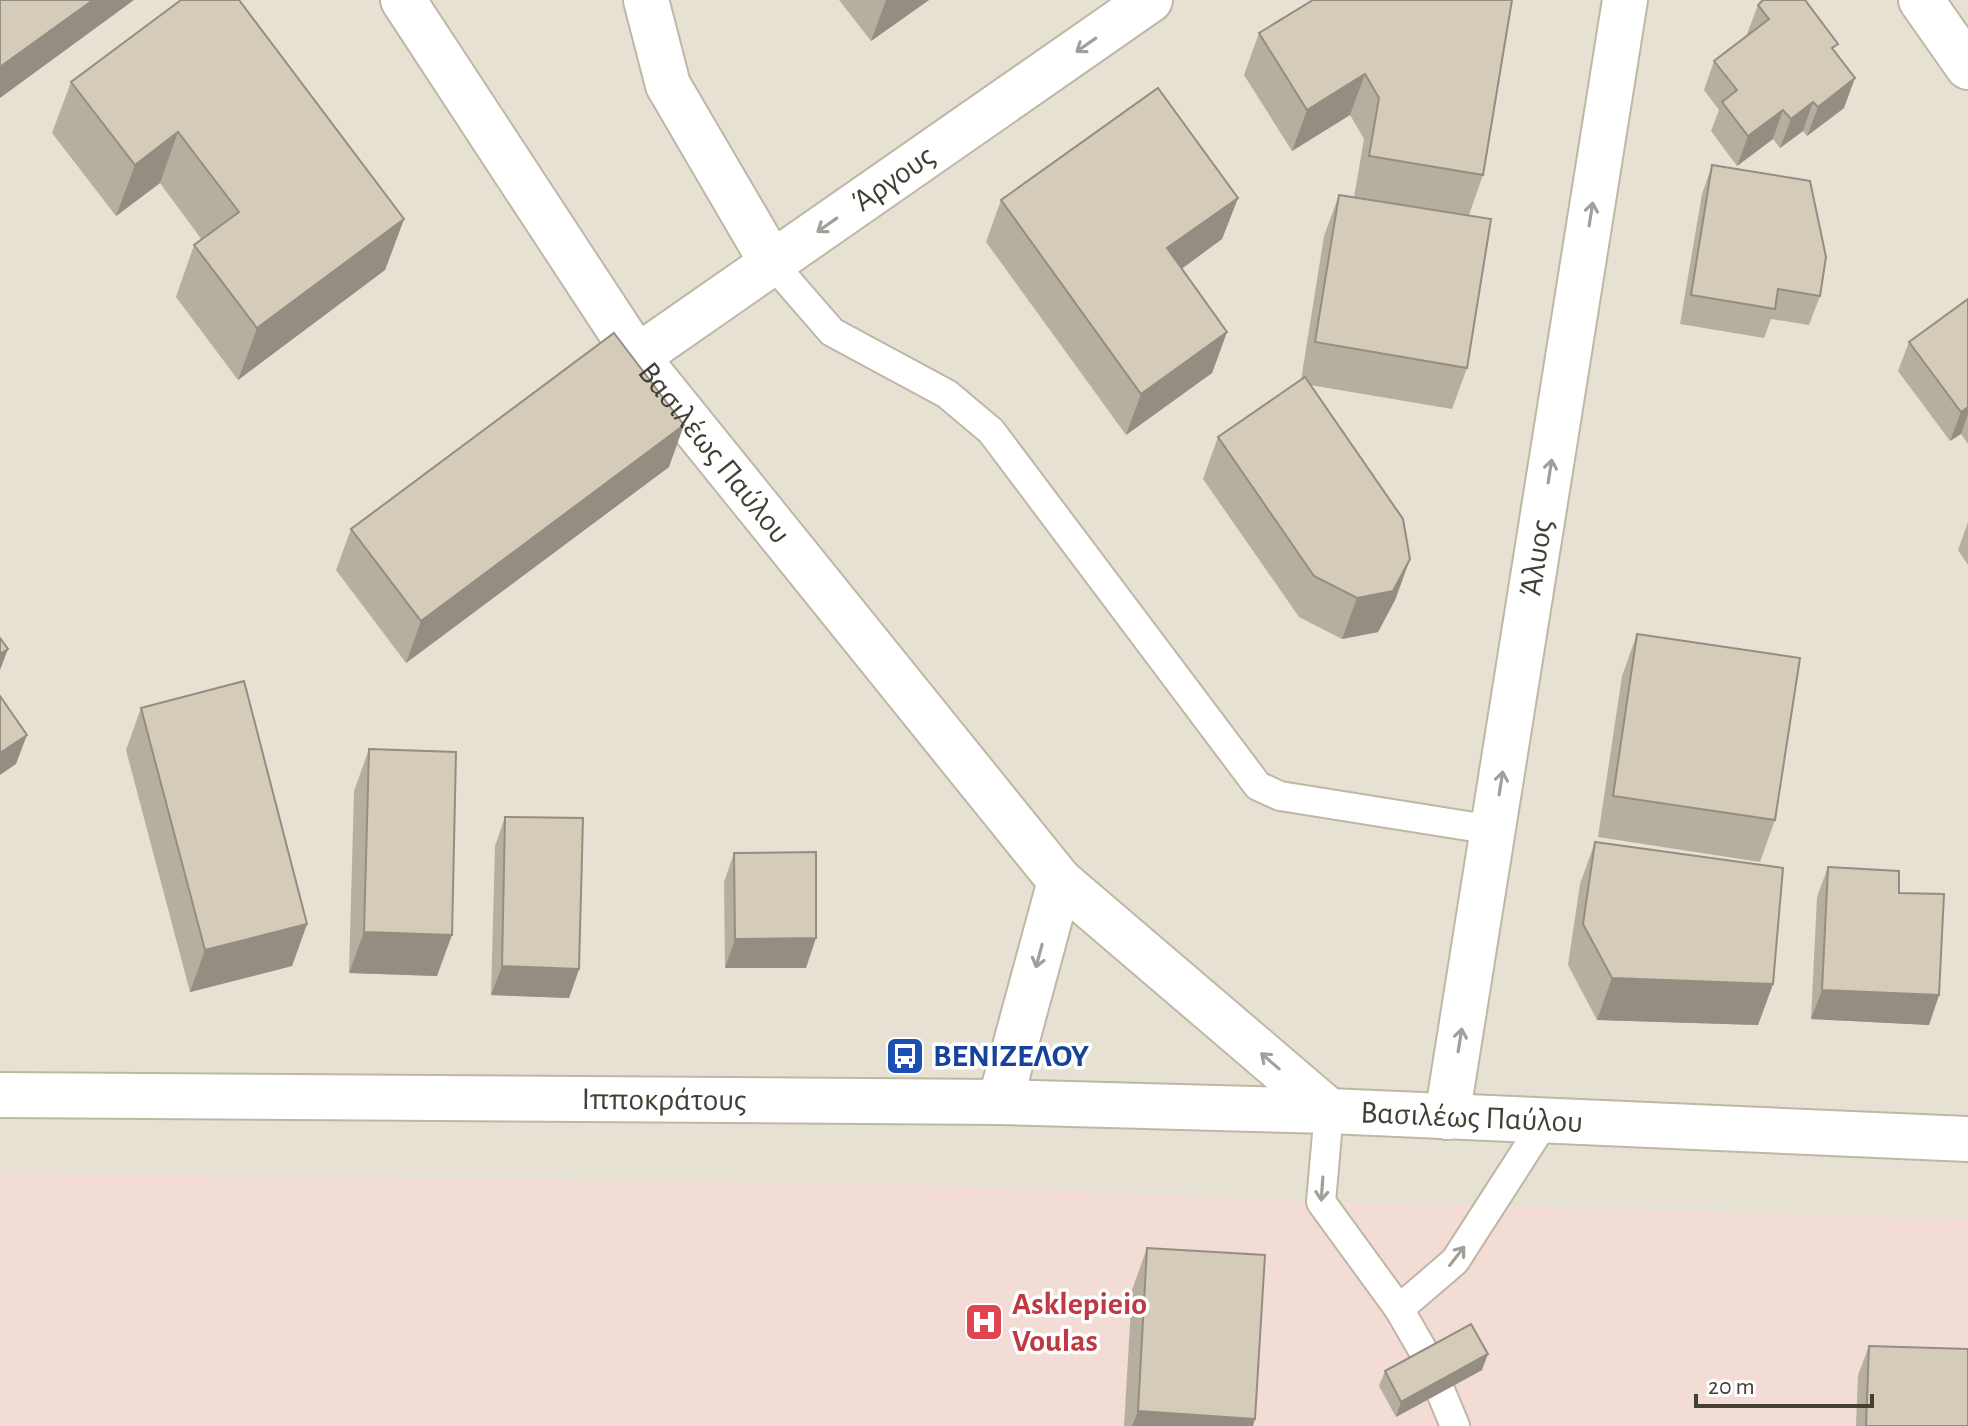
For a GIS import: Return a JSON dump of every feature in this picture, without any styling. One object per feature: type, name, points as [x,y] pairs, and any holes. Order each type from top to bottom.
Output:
[{"type":"street","name":"Βασιλέως Παύλου","points":[[403,0],[637,357],[1060,881],[1329,1111],[1968,1139]]},
{"type":"street","points":[[646,0],[668,85],[772,263]]},
{"type":"street","name":"Άργους","points":[[637,357],[1150,0]]},
{"type":"street","name":"Άλυος","points":[[1447,1117],[1625,0]]},
{"type":"street","points":[[1921,0],[1968,67]]},
{"type":"street","points":[[1000,1102],[1060,881]]},
{"type":"street","name":"Ιπποκράτους","points":[[0,1095],[1000,1102],[1329,1111]]},
{"type":"lane","points":[[772,263],[832,332],[947,394],[991,431],[1258,786],[1280,796],[1493,830]]},
{"type":"lane","points":[[1329,1111],[1321,1202],[1399,1309],[1425,1354],[1455,1426]]},
{"type":"lane","points":[[1399,1309],[1455,1261],[1545,1121]]},
{"type":"shaded area","points":[[0,0],[1968,0],[1968,1426],[0,1426]]},
{"type":"shaded area","name":"Asklepieio Voulas","points":[[0,1174],[902,1184],[1321,1202],[1968,1219],[1968,1426],[0,1426]]},
{"type":"building","points":[[0,0],[93,0],[0,67]]},
{"type":"building","points":[[181,0],[239,0],[404,219],[257,328],[194,245],[239,212],[178,132],[135,165],[71,82]]},
{"type":"building","points":[[1313,0],[1512,0],[1483,175],[1369,156],[1379,98],[1365,74],[1307,110],[1259,33]]},
{"type":"building","points":[[1763,0],[1805,0],[1838,44],[1832,48],[1855,78],[1818,107],[1813,102],[1791,119],[1783,110],[1748,136],[1722,102],[1737,90],[1714,61],[1769,19],[1758,5]]},
{"type":"building","points":[[1158,88],[1238,198],[1167,248],[1227,332],[1141,394],[1001,200]]},
{"type":"building","points":[[1712,165],[1810,181],[1826,257],[1820,296],[1778,289],[1775,309],[1691,295]]},
{"type":"building","points":[[1339,195],[1491,219],[1467,368],[1315,342]]},
{"type":"building","points":[[1968,299],[1968,407],[1961,412],[1909,342]]},
{"type":"building","points":[[614,333],[684,425],[421,621],[351,529]]},
{"type":"building","points":[[1305,377],[1403,519],[1410,559],[1393,591],[1357,598],[1314,576],[1218,437]]},
{"type":"building","points":[[1637,634],[1800,658],[1775,820],[1613,796]]},
{"type":"building","points":[[0,638],[8,649],[0,654]]},
{"type":"building","points":[[244,681],[307,924],[205,950],[141,708]]},
{"type":"building","points":[[0,696],[27,735],[0,753]]},
{"type":"building","points":[[369,749],[456,752],[452,935],[364,932]]},
{"type":"building","points":[[505,817],[583,818],[579,969],[502,966]]},
{"type":"building","points":[[1595,842],[1783,868],[1773,984],[1612,978],[1583,924]]},
{"type":"building","points":[[816,852],[816,938],[735,939],[734,853]]},
{"type":"building","points":[[1828,867],[1899,871],[1899,893],[1944,894],[1939,995],[1822,990]]},
{"type":"building","points":[[1147,1248],[1265,1255],[1255,1419],[1138,1411]]},
{"type":"building","points":[[1471,1324],[1488,1354],[1401,1402],[1385,1371]]},
{"type":"building","points":[[1869,1346],[1968,1349],[1968,1426],[1866,1426]]},
{"type":"place","name":"ΒΕΝΙΖΕΛΟΥ","points":[[905,1056]]},
{"type":"place","name":"Asklepieio Voulas","points":[[984,1322]]}]
